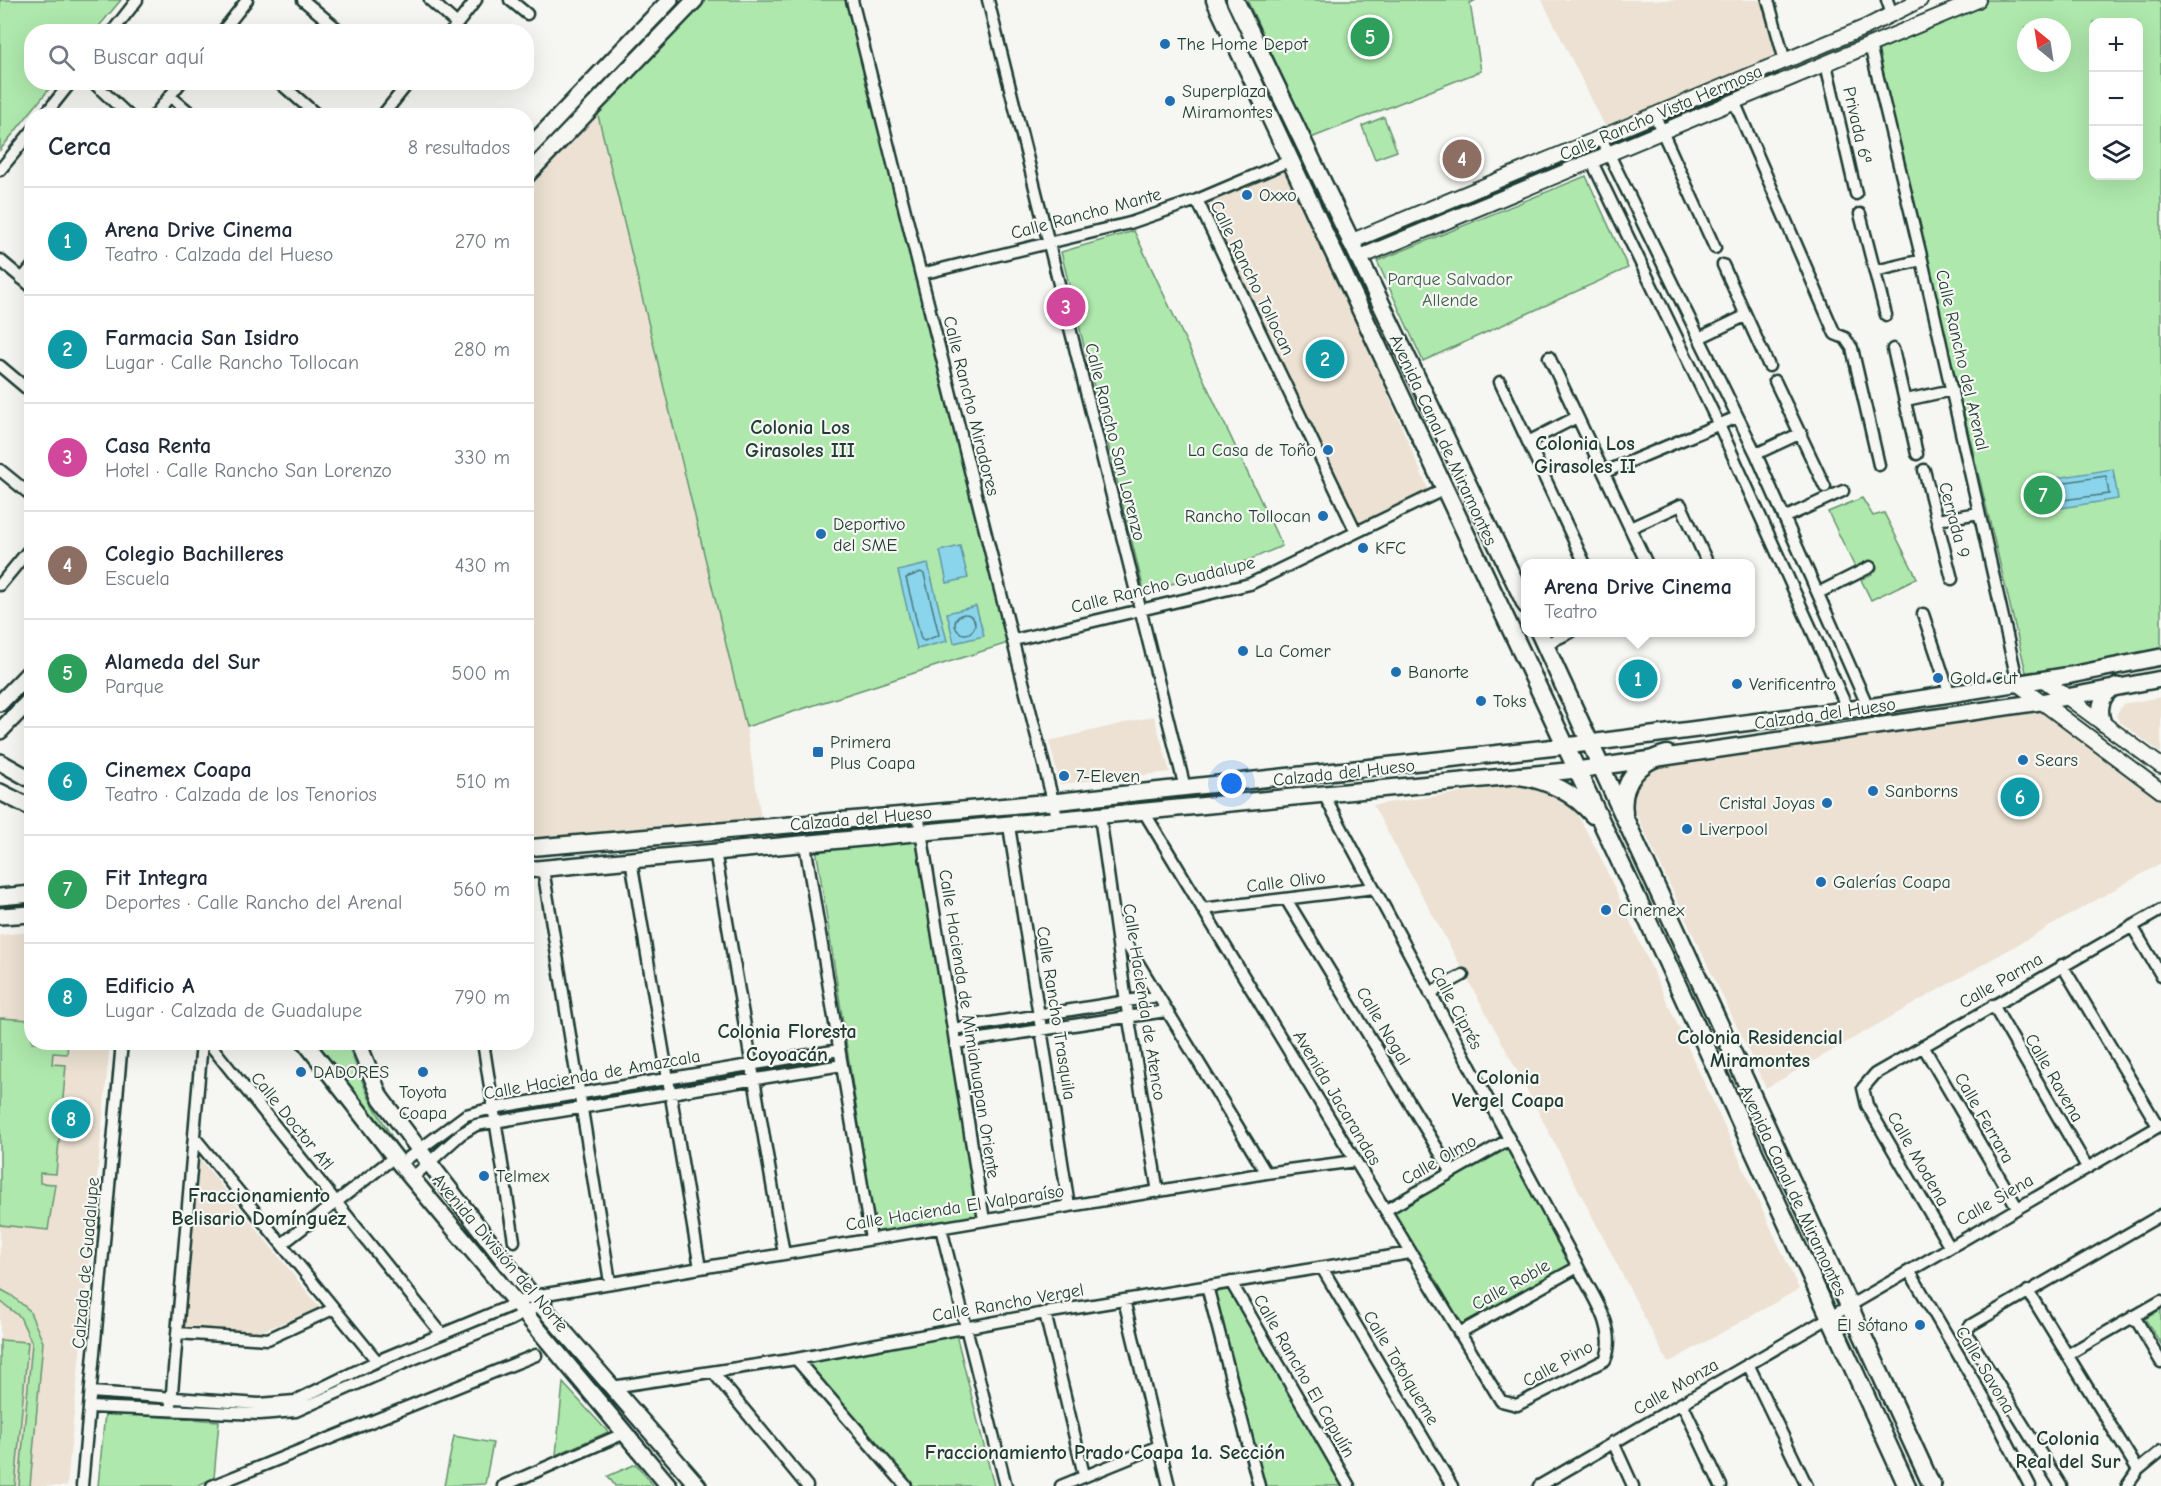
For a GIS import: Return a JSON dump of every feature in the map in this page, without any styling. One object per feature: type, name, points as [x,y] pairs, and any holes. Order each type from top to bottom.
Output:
[{"type":"main road","points":[[534,142],[670,0]]},
{"type":"main road","points":[[534,168],[695,0]]},
{"type":"main road","name":"Avenida Canal de Miramontes","points":[[1215,0],[1566,746],[1907,1486]]},
{"type":"main road","name":"Avenida Canal de Miramontes","points":[[1235,0],[1521,595]]},
{"type":"main road","name":"Avenida Canal de Miramontes","points":[[1541,639],[1932,1486]]},
{"type":"main road","name":"Calzada del Hueso","points":[[534,847],[1053,802],[1566,746],[1848,710],[2044,680],[2161,657]]},
{"type":"main road","points":[[0,704],[24,678]]},
{"type":"main road","name":"Calzada del Hueso","points":[[534,870],[1577,770],[1667,754],[2040,702],[2118,685],[2161,679]]},
{"type":"main road","points":[[2103,723],[2100,712],[2102,700],[2118,685]]},
{"type":"main road","points":[[0,731],[24,706]]},
{"type":"main road","points":[[1625,820],[1623,798],[1633,775],[1652,759],[1667,754]]},
{"type":"main road","points":[[0,762],[24,776]]},
{"type":"main road","points":[[1519,776],[1545,782],[1570,794],[1593,814],[1609,839]]},
{"type":"main road","points":[[0,792],[24,804]]},
{"type":"main road","points":[[0,897],[24,895]]},
{"type":"main road","points":[[0,916],[24,914]]},
{"type":"main road","name":"Avenida División del Norte","points":[[311,1050],[394,1163],[412,1178],[669,1486]]},
{"type":"main road","name":"Avenida División del Norte","points":[[361,1050],[380,1097],[419,1150],[538,1300],[698,1486]]},
{"type":"street","points":[[118,24],[137,0]]},
{"type":"street","points":[[228,24],[247,0]]},
{"type":"street","points":[[303,0],[332,24]]},
{"type":"street","points":[[430,0],[451,24]]},
{"type":"street","points":[[457,24],[476,0]]},
{"type":"street","points":[[510,0],[527,14]]},
{"type":"street","name":"Calle Rancho Miradores","points":[[852,0],[1058,821]]},
{"type":"street","name":"Calle Rancho San Lorenzo","points":[[988,0],[1185,788]]},
{"type":"street","points":[[1768,0],[1785,61]]},
{"type":"street","points":[[1887,0],[1892,14]]},
{"type":"street","name":"Calle Rancho Vista Hermosa","points":[[1350,242],[1785,61],[1920,0]]},
{"type":"street","name":"Calle Rancho Vista Hermosa","points":[[1358,258],[1978,0]]},
{"type":"street","name":"Calle Rancho del Arenal","points":[[1870,45],[1922,260],[2018,684]]},
{"type":"street","name":"Privada 6ª","points":[[1826,64],[1856,194]]},
{"type":"street","points":[[50,108],[64,90]]},
{"type":"street","points":[[101,90],[121,108]]},
{"type":"street","points":[[160,108],[175,90]]},
{"type":"street","points":[[288,90],[309,108]]},
{"type":"street","points":[[388,108],[402,90]]},
{"type":"street","points":[[170,96],[184,108]]},
{"type":"street","points":[[1734,101],[1835,334],[1845,338],[1852,348],[1879,465]]},
{"type":"street","points":[[1654,116],[1715,248]]},
{"type":"street","points":[[1601,138],[1756,454],[1868,707]]},
{"type":"street","points":[[0,170],[24,141]]},
{"type":"street","name":"Calle Rancho Mante","points":[[921,274],[1130,223],[1197,200],[1289,161]]},
{"type":"street","points":[[1592,162],[1719,425],[1848,710]]},
{"type":"street","name":"Calle Rancho Tollocan","points":[[1197,200],[1356,532]]},
{"type":"street","points":[[1860,214],[1886,315]]},
{"type":"street","points":[[0,260],[22,279],[24,277]]},
{"type":"street","points":[[1875,271],[1922,260]]},
{"type":"street","points":[[1723,266],[1769,366]]},
{"type":"street","points":[[1656,294],[1674,286]]},
{"type":"street","points":[[1700,338],[1745,316]]},
{"type":"street","points":[[1893,349],[1917,454]]},
{"type":"street","points":[[1549,357],[1644,559]]},
{"type":"street","points":[[0,366],[24,386]]},
{"type":"street","points":[[1775,381],[1825,487]]},
{"type":"street","points":[[1500,382],[1583,559]]},
{"type":"street","points":[[1906,400],[1952,390]]},
{"type":"street","points":[[1528,442],[1577,417]]},
{"type":"street","points":[[1605,472],[1737,417]]},
{"type":"street","points":[[1756,454],[1801,433]]},
{"type":"street","points":[[0,470],[24,490]]},
{"type":"street","name":"Cerrada 9","points":[[1924,470],[1952,579]]},
{"type":"street","name":"Calle Rancho Guadalupe","points":[[1014,640],[1250,584],[1445,489]]},
{"type":"street","points":[[1784,518],[1843,491]]},
{"type":"street","points":[[1630,528],[1681,505],[1706,559]]},
{"type":"street","points":[[1937,520],[1980,513]]},
{"type":"street","points":[[2,580],[24,555]]},
{"type":"street","points":[[1786,572],[1805,564]]},
{"type":"street","points":[[1818,593],[1870,567]]},
{"type":"street","points":[[1923,614],[1950,694]]},
{"type":"street","points":[[2044,680],[2161,766]]},
{"type":"street","points":[[2018,684],[2161,791]]},
{"type":"street","name":"Calle Ciprés","points":[[1324,795],[1578,1267],[1610,1331]]},
{"type":"street","name":"Avenida Jacarandas","points":[[1144,812],[1502,1401]]},
{"type":"street","name":"Calle Hacienda de Mimiahuapan Oriente","points":[[918,813],[984,1221]]},
{"type":"street","name":"Calle Hacienda de Atenco","points":[[1100,816],[1125,1002],[1158,1192]]},
{"type":"street","name":"Calle Rancho Trasquila","points":[[1009,826],[1069,1206]]},
{"type":"street","points":[[805,844],[871,1239]]},
{"type":"street","points":[[715,851],[784,1254]]},
{"type":"street","points":[[631,860],[700,1269]]},
{"type":"street","points":[[543,869],[610,1282]]},
{"type":"street","name":"Calle Olivo","points":[[1202,909],[1374,888]]},
{"type":"street","name":"Calle Nogal","points":[[1286,899],[1451,1171]]},
{"type":"street","name":"Calle Parma","points":[[1863,1088],[1875,1074],[2161,910]]},
{"type":"street","points":[[1115,925],[1266,1173]]},
{"type":"street","points":[[2132,926],[2161,975]]},
{"type":"street","points":[[2062,965],[2159,1125]]},
{"type":"street","points":[[1430,993],[1463,975]]},
{"type":"street","points":[[953,1029],[1039,1017],[1158,996]]},
{"type":"street","name":"Calle Ravena","points":[[1993,1005],[2086,1167]]},
{"type":"street","points":[[955,1043],[1166,1011]]},
{"type":"street","name":"Calle Ferrara","points":[[1923,1046],[2017,1207]]},
{"type":"street","name":"Calzada de Guadalupe","points":[[82,1486],[121,1050]]},
{"type":"street","points":[[170,1410],[201,1050]]},
{"type":"street","name":"Calle Doctor Atl","points":[[214,1050],[441,1333]]},
{"type":"street","points":[[484,1050],[514,1241]]},
{"type":"street","name":"Calle Hacienda de Amazcala","points":[[282,1244],[336,1202],[394,1163],[419,1150],[466,1115],[579,1092],[839,1050]]},
{"type":"street","name":"Calle Hacienda de Amazcala","points":[[412,1178],[469,1128],[842,1065]]},
{"type":"street","name":"Calle Modena","points":[[1863,1088],[1867,1105],[1949,1246]]},
{"type":"street","name":"Calle Siena","points":[[1829,1317],[1910,1272],[1917,1264],[2159,1125]]},
{"type":"street","points":[[194,1137],[377,1361]]},
{"type":"street","name":"Calle Olmo","points":[[1386,1210],[1508,1140]]},
{"type":"street","name":"Calle Hacienda El Valparaíso","points":[[520,1308],[561,1292],[610,1282],[700,1269],[1266,1173],[1355,1161]]},
{"type":"street","points":[[2061,1486],[1968,1336],[1967,1330],[1971,1325],[2028,1291],[2161,1215]]},
{"type":"street","points":[[941,1228],[1006,1486]]},
{"type":"street","name":"Calle Rancho Vergel","points":[[612,1387],[796,1359],[1045,1313],[1410,1253]]},
{"type":"street","name":"Calle Roble","points":[[1460,1333],[1578,1267]]},
{"type":"street","name":"Calle Totolqueme","points":[[1322,1268],[1452,1486]]},
{"type":"street","name":"Calle Savona","points":[[1910,1272],[1993,1414],[2030,1486]]},
{"type":"street","name":"Calle Rancho El Capulín","points":[[1231,1282],[1349,1486]]},
{"type":"street","points":[[1208,1286],[1258,1486]]},
{"type":"street","points":[[2028,1291],[2138,1470]]},
{"type":"street","points":[[1124,1300],[1169,1486]]},
{"type":"street","points":[[2067,1355],[2161,1301]]},
{"type":"street","points":[[91,1392],[259,1404],[295,1401],[441,1333],[520,1308]]},
{"type":"street","points":[[89,1407],[260,1414],[296,1411],[418,1357],[520,1308]]},
{"type":"street","points":[[177,1333],[268,1338],[333,1309]]},
{"type":"street","points":[[1045,1313],[1084,1475]]},
{"type":"street","points":[[2134,1316],[2161,1362]]},
{"type":"street","name":"Calle Monza","points":[[1539,1486],[1829,1317]]},
{"type":"street","name":"Calle Pino","points":[[1502,1401],[1517,1405],[1605,1360],[1611,1347],[1610,1331]]},
{"type":"street","points":[[411,1346],[418,1357]]},
{"type":"street","points":[[212,1486],[536,1355]]},
{"type":"street","points":[[796,1359],[906,1486]]},
{"type":"street","points":[[1748,1364],[1807,1486]]},
{"type":"street","points":[[713,1372],[807,1486]]},
{"type":"street","points":[[1682,1403],[1721,1486]]},
{"type":"street","points":[[503,1486],[625,1433]]},
{"type":"street","points":[[1613,1442],[1634,1486]]},
{"type":"street","points":[[1061,1486],[1159,1446]]},
{"type":"street","points":[[2127,1486],[2138,1470],[2161,1451]]},
{"type":"shaded area","points":[[1542,0],[1761,0],[1776,57],[1605,126]]},
{"type":"shaded area","points":[[598,115],[746,727],[761,818],[534,837],[534,183]]},
{"type":"shaded area","points":[[1289,161],[1431,496],[1350,533],[1199,198]]},
{"type":"shaded area","points":[[2161,697],[2161,753],[2119,721],[2116,715],[2123,704]]},
{"type":"shaded area","name":"Galerías Coapa","points":[[2041,712],[2161,797],[2161,863],[1766,1088],[1630,801],[1635,779],[1660,762]]},
{"type":"shaded area","points":[[1154,716],[1170,772],[1060,784],[1049,741]]},
{"type":"shaded area","points":[[1524,784],[1545,788],[1572,805],[1599,854],[1799,1289],[1668,1363],[1510,1057],[1373,805]]},
{"type":"shaded area","points":[[24,933],[24,1050],[109,1050],[67,1486],[0,1486],[0,935]]},
{"type":"shaded area","points":[[200,1159],[320,1308],[254,1334],[184,1328]]},
{"type":"green space","points":[[0,0],[121,0],[101,24],[24,24],[24,90],[48,90],[34,108],[24,108],[24,120],[0,150]]},
{"type":"green space","points":[[704,0],[845,0],[920,279],[1011,642],[746,727],[598,115],[592,108]]},
{"type":"green space","points":[[1247,0],[1476,0],[1470,3],[1481,71],[1311,138]]},
{"type":"green space","points":[[1985,0],[2159,0],[2161,6],[2161,648],[2027,676],[1875,45]]},
{"type":"green space","points":[[1384,117],[1397,151],[1375,159],[1362,126]]},
{"type":"green space","name":"Parque Salvador Allende","points":[[1586,176],[1628,268],[1423,361],[1377,261]]},
{"type":"green space","points":[[1134,231],[1282,546],[1225,570],[1144,591],[1061,252]]},
{"type":"green space","points":[[1862,498],[1873,516],[1884,513],[1917,578],[1871,600],[1828,512]]},
{"type":"green space","points":[[921,841],[979,1217],[876,1235],[816,848]]},
{"type":"green space","points":[[0,1018],[24,1020],[24,1050],[67,1050],[67,1054],[53,1053],[52,1064],[66,1065],[56,1174],[40,1173],[40,1183],[55,1184],[48,1230],[0,1225]]},
{"type":"green space","points":[[322,1050],[350,1050],[369,1098],[397,1146]]},
{"type":"green space","points":[[1507,1149],[1571,1264],[1458,1328],[1389,1213]]},
{"type":"green space","points":[[1233,1287],[1346,1486],[1261,1486],[1211,1292]]},
{"type":"green space","points":[[0,1289],[29,1310],[43,1342],[30,1486],[19,1486],[32,1343],[20,1317],[0,1301]]},
{"type":"green space","points":[[2161,1309],[2161,1344],[2145,1319]]},
{"type":"green space","points":[[955,1330],[994,1486],[911,1486],[803,1362]]},
{"type":"green space","points":[[0,1340],[28,1342],[15,1486],[0,1486]]},
{"type":"green space","points":[[563,1383],[608,1432],[556,1455]]},
{"type":"green space","points":[[105,1413],[219,1421],[214,1478],[196,1486],[98,1486]]},
{"type":"green space","points":[[454,1436],[493,1443],[485,1484],[444,1486]]},
{"type":"green space","points":[[636,1464],[654,1486],[615,1486],[608,1476]]},
{"type":"water","points":[[2113,469],[2118,499],[2042,511],[2037,481]]},
{"type":"water","points":[[960,546],[968,578],[947,583],[940,551]]},
{"type":"water","points":[[928,564],[947,641],[917,649],[898,571]]},
{"type":"water","points":[[976,606],[984,636],[954,643],[947,613]]},
{"type":"place","name":"Alameda del Sur","points":[[1370,37]]},
{"type":"place","name":"The Home Depot","points":[[1165,44]]},
{"type":"place","name":"Superplaza Miramontes","points":[[1170,101]]},
{"type":"place","name":"Colegio Bachilleres","points":[[1462,159]]},
{"type":"place","name":"Oxxo","points":[[1247,195]]},
{"type":"place","name":"Casa Renta","points":[[1066,307]]},
{"type":"place","name":"Farmacia San Isidro","points":[[1325,359]]},
{"type":"place","name":"La Casa de Toño","points":[[1328,450]]},
{"type":"place","name":"Fit Integra","points":[[2043,495]]},
{"type":"place","name":"Rancho Tollocan","points":[[1323,516]]},
{"type":"place","name":"Deportivo del SME","points":[[821,534]]},
{"type":"place","name":"KFC","points":[[1363,548]]},
{"type":"place","name":"La Comer","points":[[1243,651]]},
{"type":"place","name":"Banorte","points":[[1396,672]]},
{"type":"place","name":"Gold Cut","points":[[1938,678]]},
{"type":"place","name":"Arena Drive Cinema","points":[[1638,679]]},
{"type":"place","name":"Verificentro","points":[[1737,684]]},
{"type":"place","name":"Toks","points":[[1481,701]]},
{"type":"place","name":"Primera Plus Coapa","points":[[818,752]]},
{"type":"place","name":"Sears","points":[[2023,760]]},
{"type":"place","name":"7-Eleven","points":[[1064,776]]},
{"type":"place","name":"Sanborns","points":[[1873,791]]},
{"type":"place","name":"Cinemex Coapa","points":[[2020,797]]},
{"type":"place","name":"Cristal Joyas","points":[[1827,803]]},
{"type":"place","name":"Liverpool","points":[[1687,829]]},
{"type":"place","name":"Galerías Coapa","points":[[1821,882]]},
{"type":"place","name":"Cinemex","points":[[1606,910]]},
{"type":"place","name":"DADORES","points":[[301,1072]]},
{"type":"place","name":"Toyota Coapa","points":[[423,1072]]},
{"type":"place","name":"Edificio A","points":[[71,1119]]},
{"type":"place","name":"Telmex","points":[[484,1176]]},
{"type":"place","name":"El sótano","points":[[1920,1325]]},
{"type":"district","name":"Colonia Los Girasoles III","points":[[800,438]]},
{"type":"district","name":"Colonia Los Girasoles II","points":[[1585,454]]},
{"type":"district","name":"Colonia Floresta Coyoacán","points":[[787,1042]]},
{"type":"district","name":"Colonia Residencial Miramontes","points":[[1760,1048]]},
{"type":"district","name":"Colonia Vergel Coapa","points":[[1508,1088]]},
{"type":"district","name":"Fraccionamiento Belisario Domínguez","points":[[259,1206]]},
{"type":"district","name":"Colonia Real del Sur","points":[[2068,1450]]},
{"type":"district","name":"Fraccionamiento Prado Coapa 1a. Sección","points":[[1105,1452]]}]
